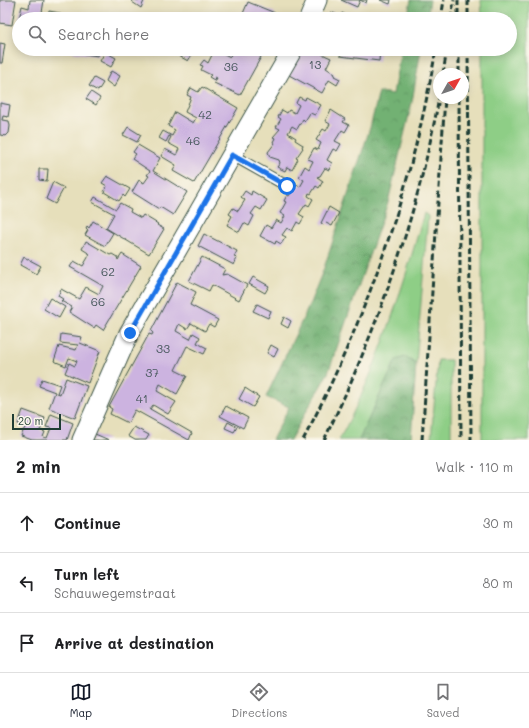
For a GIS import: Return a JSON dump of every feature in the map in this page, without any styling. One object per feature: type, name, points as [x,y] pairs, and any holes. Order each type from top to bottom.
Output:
[{"type":"street","points":[[312,12],[317,0]]},
{"type":"street","points":[[82,440],[130,333],[289,56]]},
{"type":"lane","points":[[232,155],[287,186]]},
{"type":"green space","points":[[411,0],[430,0],[428,12],[408,12]]},
{"type":"green space","points":[[481,0],[529,0],[529,440],[482,440],[482,56],[517,56],[517,12],[482,12]]},
{"type":"green space","points":[[400,56],[420,56],[412,102],[388,202],[328,373],[290,440],[272,440],[289,407],[266,397],[308,308],[324,268],[370,128],[379,92],[393,94]]},
{"type":"green space","points":[[424,213],[428,216],[416,364],[405,357],[396,360],[359,440],[339,440],[366,385],[388,329]]},
{"type":"green space","points":[[405,357],[416,364],[411,440],[359,440],[396,360]]},
{"type":"green space","points":[[438,360],[451,360],[451,440],[431,440]]},
{"type":"building","points":[[0,0],[16,0],[14,12],[12,12],[12,25],[0,23]]},
{"type":"building","points":[[30,0],[44,0],[42,12],[21,12],[22,6],[29,8]]},
{"type":"building","points":[[134,0],[144,1],[141,8],[132,2]]},
{"type":"building","points":[[341,0],[360,0],[357,7]]},
{"type":"building","points":[[360,0],[367,0],[366,3]]},
{"type":"building","points":[[380,0],[391,0],[390,4]]},
{"type":"building","points":[[248,2],[273,12],[244,12]]},
{"type":"building","points":[[0,43],[5,44],[2,63],[0,63]]},
{"type":"building","points":[[103,56],[112,56],[116,58],[111,67],[100,61]]},
{"type":"building","points":[[179,56],[191,56],[188,61]]},
{"type":"building","points":[[212,56],[261,57],[240,95],[214,83],[217,78],[215,77],[214,80],[209,77],[211,75],[201,70],[203,66],[200,65],[204,60],[208,63]]},
{"type":"building","points":[[300,56],[326,56],[331,58],[326,68],[335,74],[334,76],[340,79],[337,85],[329,80],[322,93],[289,75]]},
{"type":"building","points":[[340,56],[379,56],[379,61]]},
{"type":"building","points":[[111,71],[120,76],[114,87],[106,81]]},
{"type":"building","points":[[94,78],[103,83],[98,91],[89,86]]},
{"type":"building","points":[[202,87],[238,108],[194,183],[173,171],[176,165],[161,156],[165,149],[176,155],[179,149],[168,143],[171,137],[169,136],[166,142],[159,138],[163,131],[172,136],[175,130],[168,126],[175,112],[193,123],[196,118],[185,112],[191,97],[187,95],[191,88],[198,92]]},
{"type":"building","points":[[91,92],[100,98],[96,105],[86,99]]},
{"type":"building","points":[[299,97],[305,100],[306,97],[321,105],[315,115],[310,113],[305,121],[303,119],[297,129],[292,126],[288,133],[303,145],[303,148],[296,158],[298,159],[292,170],[287,167],[285,171],[277,167],[280,163],[279,160],[270,157],[268,152],[275,143],[273,142],[275,138],[273,137],[280,129],[276,127],[281,119],[278,117],[282,110],[287,113],[289,110],[295,113],[299,105],[296,103]]},
{"type":"building","points":[[0,103],[10,105],[8,117],[3,116],[2,120],[9,121],[9,133],[6,136],[0,135]]},
{"type":"building","points":[[331,110],[345,119],[343,122],[349,125],[345,132],[342,130],[335,141],[341,144],[337,151],[333,149],[327,160],[332,163],[329,170],[325,168],[320,176],[317,177],[323,181],[319,188],[316,186],[311,194],[309,193],[308,196],[313,199],[309,206],[306,204],[299,214],[304,217],[300,224],[297,222],[292,231],[287,228],[282,235],[286,237],[281,244],[276,241],[275,244],[260,236],[266,225],[271,228],[276,220],[281,223],[285,216],[280,213],[286,202],[284,201],[287,195],[289,196],[295,184],[300,187],[304,180],[299,177],[305,166],[309,169],[313,161],[308,159],[314,148],[318,150],[321,143],[316,140],[323,129],[326,131],[330,124],[325,121]]},
{"type":"building","points":[[128,127],[141,135],[137,142],[123,135]]},
{"type":"building","points":[[138,145],[160,158],[153,171],[187,192],[173,215],[160,207],[159,209],[132,192],[139,180],[144,183],[149,176],[147,175],[150,171],[132,159],[136,154],[133,152]]},
{"type":"building","points":[[39,169],[48,169],[47,181],[39,180]]},
{"type":"building","points":[[107,176],[130,189],[125,197],[123,195],[119,201],[104,192],[107,186],[102,183]]},
{"type":"building","points":[[53,182],[64,188],[55,204],[46,199]]},
{"type":"building","points":[[245,191],[251,195],[252,191],[267,200],[261,210],[256,207],[251,214],[254,216],[249,226],[244,223],[239,232],[227,225],[232,216],[229,214],[233,208],[238,211],[245,200],[241,197]]},
{"type":"building","points":[[95,197],[116,209],[120,203],[131,209],[130,212],[141,218],[143,215],[164,229],[149,254],[106,228],[114,214],[92,202]]},
{"type":"building","points":[[329,207],[339,213],[332,226],[326,223],[324,225],[321,223]]},
{"type":"building","points":[[93,221],[113,233],[105,246],[85,235],[88,230],[86,228],[87,226],[89,228]]},
{"type":"building","points":[[204,234],[237,251],[234,257],[237,258],[234,265],[198,246]]},
{"type":"building","points":[[86,241],[110,255],[112,254],[117,257],[118,260],[122,254],[141,266],[103,330],[96,325],[94,328],[69,312],[72,307],[61,301],[63,299],[58,296],[61,289],[79,299],[86,287],[99,294],[103,286],[70,267],[74,261],[83,266],[90,254],[82,249]]},
{"type":"building","points":[[24,257],[41,266],[36,274],[20,265]]},
{"type":"building","points":[[202,257],[225,269],[222,275],[227,274],[247,285],[239,300],[212,285],[209,291],[189,281]]},
{"type":"building","points":[[253,277],[269,286],[265,293],[249,284]]},
{"type":"building","points":[[177,282],[196,292],[190,305],[218,320],[214,327],[209,324],[205,331],[191,323],[187,329],[179,324],[176,331],[190,339],[193,333],[200,337],[197,343],[207,348],[204,354],[187,346],[175,370],[187,376],[177,394],[160,384],[157,391],[176,402],[168,414],[153,405],[150,409],[192,433],[189,440],[135,410],[128,423],[110,414],[112,409],[109,407],[149,334],[152,335],[153,333],[151,331]]},
{"type":"building","points":[[50,298],[65,307],[59,318],[44,309]]},
{"type":"building","points":[[257,304],[271,311],[268,318],[253,311]]},
{"type":"building","points":[[284,317],[291,321],[288,328],[281,324]]},
{"type":"building","points":[[61,334],[82,337],[80,343],[100,351],[88,383],[65,373],[69,363],[75,366],[77,361],[69,358],[66,366],[54,361],[59,346],[76,350],[78,345],[60,343]]},
{"type":"building","points":[[271,345],[278,349],[274,357],[267,353]]},
{"type":"building","points":[[66,378],[87,386],[75,418],[49,408],[55,392],[39,386],[42,379],[60,385],[57,393],[60,394]]},
{"type":"building","points":[[245,388],[259,397],[253,407],[239,399]]},
{"type":"building","points":[[226,406],[248,418],[243,428],[220,416]]},
{"type":"building","points":[[23,410],[45,418],[40,430],[45,432],[43,437],[47,438],[51,428],[46,427],[51,414],[73,423],[67,440],[32,440],[21,436],[26,425],[18,424]]},
{"type":"building","points":[[228,422],[237,427],[234,432],[225,428]]},
{"type":"building","points":[[134,427],[149,435],[146,440],[135,440],[128,436]]},
{"type":"building","points":[[95,434],[109,440],[93,440]]},
{"type":"railway","points":[[442,12],[444,0]]},
{"type":"railway","points":[[452,12],[454,0]]},
{"type":"railway","points":[[458,0],[458,12]]},
{"type":"railway","points":[[468,0],[468,12]]},
{"type":"railway","points":[[303,440],[348,347],[385,250],[415,150],[435,56]]},
{"type":"railway","points":[[444,68],[446,56]]},
{"type":"railway","points":[[459,56],[459,68]]},
{"type":"railway","points":[[468,56],[471,440]]},
{"type":"railway","points":[[324,440],[378,316],[393,273],[419,187],[438,104]]},
{"type":"railway","points":[[422,440],[445,104]]},
{"type":"railway","points":[[459,104],[461,440]]},
{"type":"route","points":[[130,333],[232,155],[287,186]]}]
